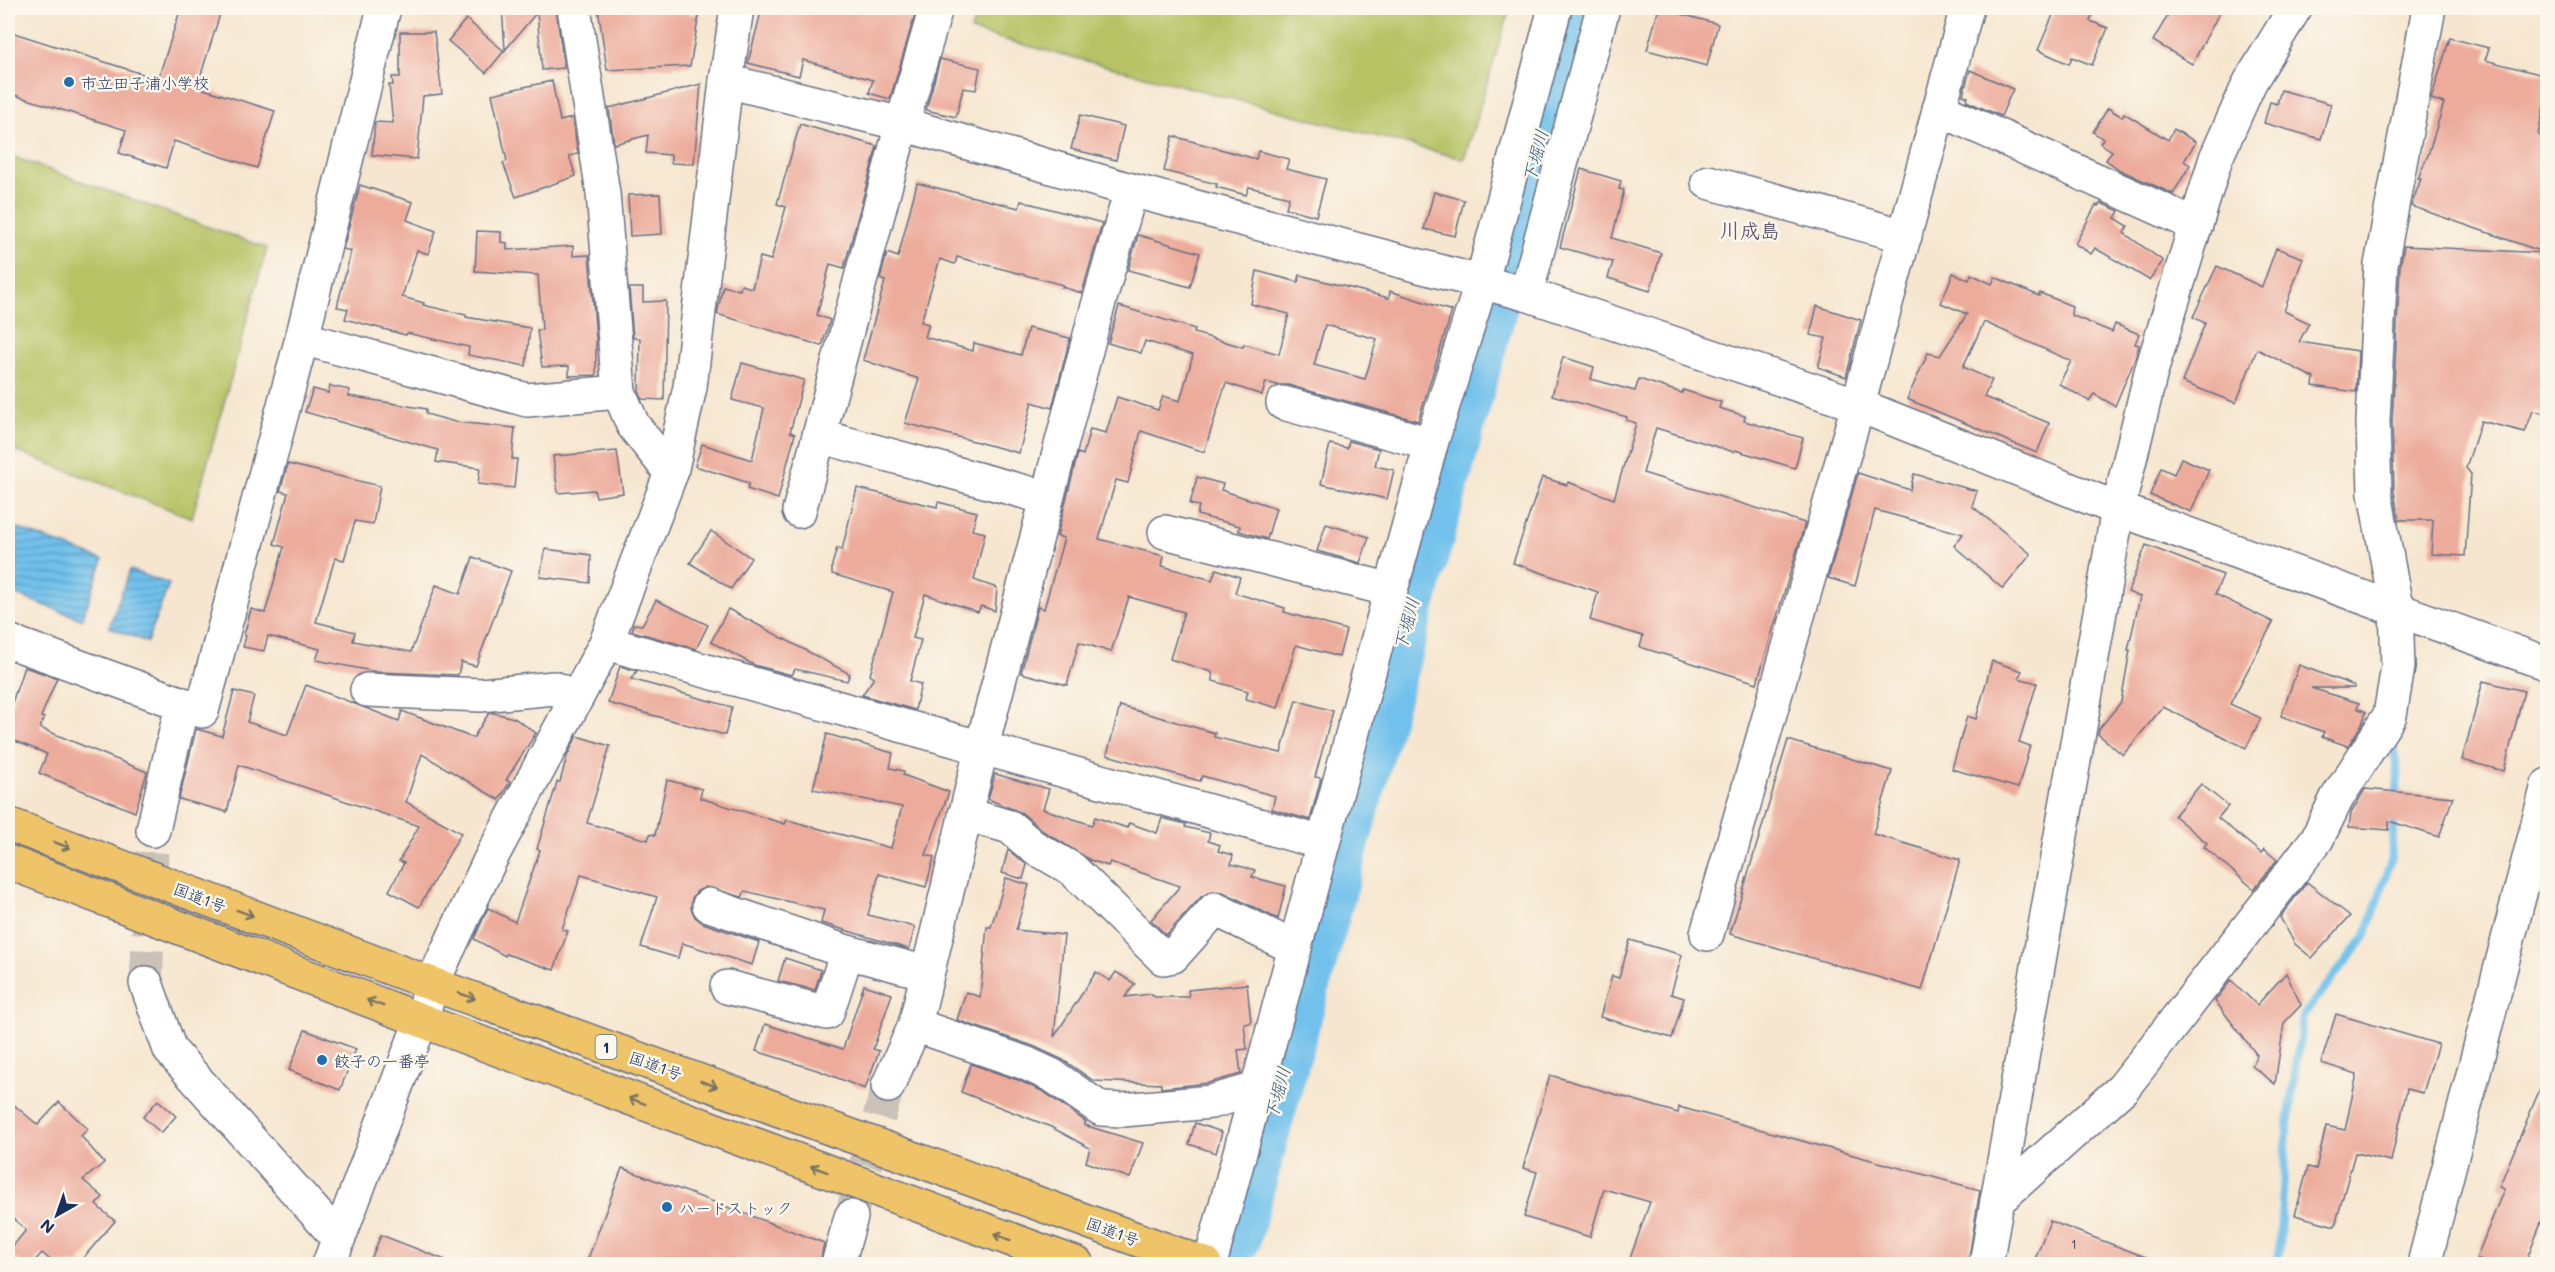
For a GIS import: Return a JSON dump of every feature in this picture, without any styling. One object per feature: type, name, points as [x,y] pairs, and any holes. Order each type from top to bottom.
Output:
[{"type":"highway","name":"国道1号","points":[[8,824],[432,984],[1205,1264]]},
{"type":"highway","points":[[8,862],[422,1021],[1077,1264]]},
{"type":"street","points":[[8,641],[202,711],[302,338],[384,8]]},
{"type":"street","points":[[574,8],[603,193],[619,392],[633,425],[670,473]]},
{"type":"street","points":[[146,983],[170,1050],[333,1251],[422,1021],[432,984],[490,860],[606,643],[670,473],[690,387],[726,81],[737,8]]},
{"type":"street","points":[[799,511],[902,124],[936,8]]},
{"type":"street","points":[[1210,1264],[1431,444],[1483,281],[1555,8]]},
{"type":"street","points":[[1525,293],[1603,8]]},
{"type":"street","points":[[1707,934],[1858,405],[1966,8]]},
{"type":"street","points":[[1986,1264],[2118,508],[2151,372],[2216,158],[2250,82],[2295,8]]},
{"type":"street","points":[[1997,1200],[2123,1088],[2317,839],[2337,798],[2390,715],[2398,667],[2396,608],[2375,494],[2373,421],[2381,265],[2429,8]]},
{"type":"street","points":[[726,81],[902,124],[1131,190],[1525,293],[1858,405],[2118,508],[2547,664]]},
{"type":"street","points":[[1939,109],[2196,225]]},
{"type":"street","points":[[1708,182],[1905,236]]},
{"type":"street","points":[[888,1086],[915,1025],[982,746],[1131,190]]},
{"type":"street","points":[[302,338],[527,400],[619,392]]},
{"type":"street","points":[[1283,403],[1431,444]]},
{"type":"street","points":[[819,436],[1047,498]]},
{"type":"street","points":[[1165,532],[1391,591]]},
{"type":"street","points":[[606,643],[982,746],[1323,843]]},
{"type":"street","points":[[367,690],[481,695],[554,688],[576,698]]},
{"type":"street","points":[[153,830],[182,705]]},
{"type":"street","points":[[2424,1264],[2547,784]]},
{"type":"street","points":[[965,814],[1010,827],[1032,846],[1072,869],[1163,958],[1173,956],[1215,909],[1295,948]]},
{"type":"street","points":[[709,905],[847,952],[927,972]]},
{"type":"street","points":[[728,987],[827,1013],[847,952]]},
{"type":"street","points":[[915,1025],[1025,1063],[1053,1076],[1101,1109],[1123,1110],[1211,1102],[1257,1089]]},
{"type":"street","points":[[838,1264],[851,1217]]},
{"type":"green space","points":[[978,8],[1510,8],[1464,159],[971,31]]},
{"type":"green space","points":[[8,155],[267,248],[192,518],[8,448]]},
{"type":"water","points":[[8,525],[103,560],[82,619],[8,592]]},
{"type":"water","points":[[130,570],[169,584],[147,642],[109,627]]},
{"type":"building","name":"市立田子浦小学校","points":[[181,8],[222,8],[197,87],[275,111],[257,168],[174,141],[166,168],[119,153],[126,130],[8,93],[8,31],[158,79]]},
{"type":"building","points":[[502,8],[556,8],[564,68],[542,70],[537,12],[505,50]]},
{"type":"building","points":[[598,8],[667,8],[699,15],[690,66],[607,70]]},
{"type":"building","points":[[762,8],[917,8],[890,99],[869,93],[873,80],[803,60],[799,76],[748,63]]},
{"type":"building","points":[[1659,8],[1718,24],[1707,66],[1647,50]]},
{"type":"building","points":[[2056,8],[2095,8],[2090,21],[2108,28],[2092,65],[2072,57],[2069,64],[2038,50]]},
{"type":"building","points":[[2172,8],[2222,8],[2192,64],[2153,41]]},
{"type":"building","points":[[466,19],[504,51],[486,73],[448,41]]},
{"type":"building","points":[[400,32],[434,32],[442,94],[423,96],[417,159],[372,155],[375,122],[393,123],[389,85],[393,85],[392,77],[400,77]]},
{"type":"building","points":[[2450,38],[2489,48],[2485,60],[2547,76],[2547,93],[2538,135],[2547,138],[2547,414],[2533,411],[2525,432],[2481,421],[2466,468],[2471,474],[2465,556],[2431,554],[2433,520],[2399,520],[2394,492],[2392,421],[2400,267],[2404,246],[2546,253],[2411,206],[2421,179],[2418,178],[2428,155],[2444,103],[2431,99]]},
{"type":"building","points":[[940,59],[980,68],[976,90],[963,88],[956,117],[926,110]]},
{"type":"building","points":[[1970,70],[2013,89],[2001,116],[1966,101],[1968,97],[1963,95]]},
{"type":"building","points":[[552,81],[560,121],[572,118],[578,154],[569,156],[576,176],[516,197],[503,163],[507,161],[492,94]]},
{"type":"building","points":[[701,84],[694,164],[671,163],[671,155],[646,153],[648,135],[614,144],[609,108]]},
{"type":"building","points":[[2281,90],[2331,104],[2321,139],[2264,123],[2270,102],[2277,104]]},
{"type":"building","points":[[2108,108],[2122,117],[2124,113],[2168,140],[2174,129],[2196,142],[2184,161],[2190,165],[2173,194],[2120,170],[2106,160],[2112,151],[2100,143],[2103,139],[2093,132]]},
{"type":"building","points":[[1080,115],[1124,126],[1116,160],[1071,149]]},
{"type":"building","points":[[800,124],[877,146],[844,268],[830,264],[817,315],[830,320],[822,346],[717,314],[723,286],[740,290],[741,285],[752,288],[760,257],[771,260],[786,207],[777,204]]},
{"type":"building","points":[[1173,136],[1256,159],[1258,151],[1289,159],[1286,169],[1326,179],[1316,216],[1286,208],[1289,197],[1249,187],[1246,195],[1216,187],[1217,184],[1164,171]]},
{"type":"building","points":[[1581,169],[1621,181],[1619,189],[1624,190],[1612,238],[1661,253],[1650,291],[1608,278],[1613,262],[1560,247]]},
{"type":"building","points":[[917,183],[1019,208],[1021,201],[1102,223],[1082,293],[1062,287],[1063,285],[957,257],[955,264],[940,259],[921,322],[929,324],[925,337],[973,351],[974,343],[1021,355],[1028,328],[1070,338],[1052,408],[1032,402],[1019,453],[905,423],[919,379],[863,360],[885,281],[880,279],[887,253],[898,257]]},
{"type":"building","points":[[360,185],[413,202],[407,220],[436,231],[428,254],[417,250],[402,297],[424,303],[423,305],[466,315],[466,317],[530,328],[526,366],[468,355],[469,347],[407,333],[406,335],[345,319],[348,309],[337,307],[351,251],[343,249]]},
{"type":"building","points":[[1434,192],[1464,200],[1455,236],[1424,229]]},
{"type":"building","points":[[660,194],[662,234],[630,236],[628,195]]},
{"type":"building","points":[[2101,203],[2119,211],[2115,218],[2128,226],[2124,233],[2163,261],[2149,280],[2095,248],[2091,254],[2075,244],[2096,205]]},
{"type":"building","points":[[477,231],[501,232],[501,242],[507,243],[507,250],[573,246],[573,256],[589,255],[596,338],[596,375],[569,376],[569,366],[542,367],[537,330],[542,330],[538,275],[475,271]]},
{"type":"building","points":[[1138,235],[1200,253],[1190,287],[1128,270]]},
{"type":"building","points":[[2276,248],[2303,258],[2284,311],[2309,323],[2299,342],[2358,351],[2356,392],[2313,386],[2314,378],[2257,349],[2236,403],[2182,382],[2205,323],[2193,317],[2217,266],[2262,287]]},
{"type":"building","points":[[1257,271],[1298,282],[1300,275],[1389,298],[1390,291],[1452,311],[1418,421],[1288,385],[1266,382],[1262,395],[1226,383],[1204,452],[1141,431],[1128,483],[1116,480],[1099,539],[1164,556],[1162,566],[1212,580],[1216,569],[1240,577],[1235,593],[1285,608],[1284,612],[1346,630],[1339,657],[1296,645],[1278,708],[1246,699],[1248,691],[1213,681],[1212,672],[1170,659],[1184,612],[1129,597],[1111,652],[1079,642],[1067,685],[1021,673],[1038,607],[1044,609],[1064,538],[1057,536],[1078,453],[1083,455],[1090,429],[1106,433],[1117,397],[1158,410],[1163,396],[1180,401],[1193,355],[1145,341],[1141,353],[1108,343],[1119,306],[1195,329],[1194,333],[1243,347],[1244,344],[1279,354],[1289,314],[1251,304]],"holes":[[[1325,325],[1377,339],[1365,379],[1314,365]]]},
{"type":"building","points":[[1953,273],[1969,280],[1971,274],[1992,284],[1995,277],[2039,296],[2040,293],[2072,306],[2071,315],[2112,332],[2115,324],[2139,334],[2135,344],[2139,345],[2136,356],[2115,406],[2094,394],[2089,401],[2059,384],[2071,361],[1984,322],[1963,367],[1992,380],[1984,397],[2049,423],[2037,453],[1907,399],[1928,353],[1940,356],[1967,314],[1941,303]]},
{"type":"building","points":[[629,288],[643,288],[643,302],[666,301],[664,400],[642,399],[639,391],[640,338],[633,338]]},
{"type":"building","points":[[1817,306],[1861,320],[1846,377],[1818,367],[1826,338],[1810,335]]},
{"type":"building","points":[[1563,357],[1594,367],[1591,379],[1635,391],[1639,379],[1682,393],[1683,390],[1721,402],[1719,408],[1745,416],[1744,421],[1803,438],[1795,468],[1656,428],[1643,473],[1805,523],[1757,683],[1640,647],[1643,636],[1590,620],[1598,592],[1513,563],[1542,477],[1567,485],[1568,482],[1614,499],[1636,423],[1626,420],[1627,417],[1552,395]]},
{"type":"building","points":[[742,363],[804,380],[790,432],[795,434],[778,499],[747,489],[749,483],[695,466],[702,444],[752,460],[764,408],[732,400]]},
{"type":"building","points":[[330,386],[350,390],[348,396],[426,409],[426,414],[455,422],[515,428],[512,459],[517,459],[514,488],[478,484],[480,468],[436,462],[438,450],[305,412],[313,389],[328,393]]},
{"type":"building","points":[[1349,441],[1379,449],[1375,466],[1394,470],[1387,499],[1321,484],[1330,444],[1347,448]]},
{"type":"building","points":[[617,451],[623,493],[596,497],[594,490],[558,493],[553,456]]},
{"type":"building","points":[[2181,458],[2209,470],[2191,512],[2150,495],[2161,468],[2174,474]]},
{"type":"building","points":[[288,464],[380,486],[373,524],[355,521],[344,560],[335,558],[316,622],[355,632],[353,641],[411,652],[436,585],[460,594],[473,557],[511,571],[476,666],[461,662],[458,675],[377,672],[316,660],[320,649],[268,636],[264,651],[243,647],[251,609],[265,613],[284,547],[274,544],[288,493],[280,491]]},
{"type":"building","points":[[1858,473],[1910,490],[1914,474],[1977,491],[1972,506],[2031,554],[2003,589],[1954,546],[1963,534],[1875,510],[1855,586],[1828,578]]},
{"type":"building","points":[[1197,477],[1223,484],[1221,490],[1276,508],[1267,539],[1239,531],[1240,526],[1197,515],[1199,506],[1190,504]]},
{"type":"building","points":[[857,488],[937,507],[938,502],[977,512],[972,530],[985,533],[974,580],[997,588],[995,611],[981,606],[978,612],[925,594],[913,638],[921,640],[910,681],[921,684],[915,710],[862,695],[874,678],[870,675],[893,592],[832,574],[837,548],[842,550]]},
{"type":"building","points":[[1326,524],[1369,537],[1360,563],[1317,551]]},
{"type":"building","points":[[711,531],[751,558],[731,589],[690,563]]},
{"type":"building","points":[[2146,545],[2223,575],[2215,594],[2273,622],[2230,704],[2261,718],[2246,748],[2163,707],[2123,755],[2098,734],[2099,729],[2121,702],[2130,650],[2128,650],[2140,597],[2128,592]]},
{"type":"building","points":[[545,549],[591,555],[590,583],[540,577]]},
{"type":"building","points":[[656,600],[708,625],[696,649],[632,631],[634,624],[642,625]]},
{"type":"building","points":[[728,609],[850,674],[847,681],[795,669],[792,675],[754,665],[711,642]]},
{"type":"building","points":[[1992,661],[2022,671],[2018,678],[2037,683],[2019,742],[2030,746],[2018,788],[1952,769],[1967,716],[1976,719]]},
{"type":"building","points":[[2299,665],[2355,686],[2355,688],[2311,688],[2359,703],[2357,708],[2366,712],[2362,724],[2348,746],[2322,737],[2324,732],[2281,716]]},
{"type":"building","points":[[620,666],[637,671],[631,679],[732,707],[725,735],[608,703]]},
{"type":"building","points":[[24,667],[57,678],[41,717],[44,718],[40,728],[147,772],[135,812],[39,773],[47,754],[8,738],[8,715]]},
{"type":"building","points":[[2483,681],[2524,691],[2504,771],[2462,760]]},
{"type":"building","points":[[306,685],[399,721],[402,711],[473,738],[489,713],[514,718],[536,733],[506,780],[510,782],[499,800],[422,754],[406,802],[461,833],[419,907],[389,891],[404,863],[399,861],[419,826],[239,765],[227,812],[179,799],[196,729],[222,736],[234,691],[254,696],[247,722],[287,735]]},
{"type":"building","points":[[1296,700],[1333,711],[1315,777],[1321,778],[1310,820],[1272,809],[1275,796],[1202,776],[1200,781],[1107,755],[1120,706],[1215,733],[1214,737],[1281,753]]},
{"type":"building","points":[[827,734],[893,753],[890,768],[904,771],[903,775],[949,792],[926,855],[934,857],[926,887],[879,874],[868,915],[915,927],[909,949],[821,923],[824,910],[745,891],[742,897],[706,887],[697,891],[692,898],[691,908],[695,917],[703,923],[759,942],[752,965],[682,943],[678,958],[641,947],[657,897],[581,875],[562,929],[568,931],[554,970],[506,954],[505,956],[474,939],[488,908],[515,922],[540,850],[537,849],[557,782],[560,782],[567,756],[577,736],[610,746],[587,823],[648,840],[650,834],[655,835],[667,780],[702,789],[700,798],[785,824],[787,820],[891,848],[902,807],[813,789]]},
{"type":"building","points":[[1788,740],[1892,771],[1873,834],[1960,860],[1922,990],[1730,934]]},
{"type":"building","points":[[995,774],[1049,789],[1043,809],[1092,825],[1095,817],[1127,828],[1129,823],[1157,833],[1162,818],[1210,833],[1208,841],[1220,845],[1218,851],[1233,855],[1231,864],[1255,870],[1252,877],[1286,886],[1278,919],[1223,892],[1212,891],[1201,897],[1166,935],[1151,920],[1180,886],[1110,862],[1108,866],[1090,860],[1043,831],[1022,813],[988,799]]},
{"type":"building","points":[[2201,784],[2228,806],[2218,818],[2261,853],[2264,849],[2277,860],[2254,889],[2204,847],[2207,843],[2174,816]]},
{"type":"building","points":[[2365,789],[2453,797],[2439,837],[2389,821],[2389,830],[2349,827],[2351,813]]},
{"type":"building","points":[[1008,850],[1027,865],[1023,879],[1002,873]]},
{"type":"building","points":[[1006,878],[1029,885],[1016,930],[1064,935],[1054,1037],[1096,972],[1110,981],[1116,972],[1135,984],[1125,997],[1150,994],[1155,997],[1189,997],[1188,990],[1247,984],[1251,1023],[1244,1024],[1247,1049],[1238,1050],[1241,1074],[1208,1083],[1161,1088],[1161,1084],[1094,1081],[1063,1060],[1033,1046],[957,1020],[966,992],[980,997],[987,927],[991,927]]},
{"type":"building","points":[[2307,882],[2350,916],[2312,958],[2295,944],[2280,917]]},
{"type":"building","points":[[1630,940],[1682,955],[1671,994],[1684,998],[1672,1038],[1600,1017],[1612,976],[1619,978]]},
{"type":"building","points":[[785,958],[821,970],[815,990],[778,981]]},
{"type":"building","points":[[2286,973],[2301,1005],[2284,1023],[2275,1084],[2252,1066],[2257,1055],[2215,1001],[2231,980],[2257,1005]]},
{"type":"building","points":[[864,985],[892,994],[873,1049],[879,1051],[865,1089],[820,1071],[756,1051],[765,1024],[843,1049]]},
{"type":"building","points":[[2336,1014],[2438,1044],[2423,1093],[2407,1089],[2391,1161],[2355,1153],[2335,1226],[2295,1215],[2308,1167],[2316,1169],[2326,1126],[2345,1130],[2357,1074],[2321,1063]]},
{"type":"building","name":"餃子の一番亭","points":[[305,1030],[356,1049],[340,1090],[289,1070]]},
{"type":"building","points":[[971,1064],[1018,1080],[1044,1092],[1086,1122],[1084,1125],[1143,1143],[1130,1178],[1086,1162],[1090,1148],[1051,1127],[961,1092]]},
{"type":"building","points":[[2547,1072],[2547,1208],[2525,1264],[2489,1264],[2476,1259],[2504,1189],[2499,1187]]},
{"type":"building","points":[[1550,1075],[1678,1113],[1679,1107],[1980,1190],[1968,1264],[1628,1264],[1650,1202],[1604,1189],[1590,1237],[1524,1217],[1537,1172],[1523,1168]]},
{"type":"building","points":[[8,1100],[38,1125],[59,1102],[88,1129],[81,1136],[104,1163],[83,1180],[103,1197],[96,1205],[115,1221],[78,1264],[55,1264],[42,1253],[32,1264],[22,1264],[8,1252],[26,1230],[8,1214]]},
{"type":"building","points":[[158,1100],[176,1116],[161,1133],[143,1117]]},
{"type":"building","points":[[1195,1123],[1222,1132],[1216,1153],[1189,1144]]},
{"type":"building","name":"ハードストック","points":[[622,1168],[824,1243],[820,1264],[586,1264]]},
{"type":"building","points":[[2050,1221],[2159,1262],[2159,1264],[2033,1264]]},
{"type":"building","points":[[381,1235],[453,1263],[369,1264]]},
{"type":"waterway","name":"下堀川","points":[[1236,1241],[1576,8]]},
{"type":"waterway","points":[[2278,1264],[2287,1132],[2303,1016],[2365,937],[2391,861],[2398,776],[2391,732]]},
{"type":"tunnel","points":[[146,983],[153,830]]},
{"type":"tunnel","points":[[852,1212],[888,1086]]},
{"type":"place","name":"市立田子浦小学校","points":[[69,82]]},
{"type":"place","name":"餃子の一番亭","points":[[322,1060]]},
{"type":"place","name":"ハードストック","points":[[667,1207]]},
{"type":"district","name":"川成島","points":[[1750,230]]}]
